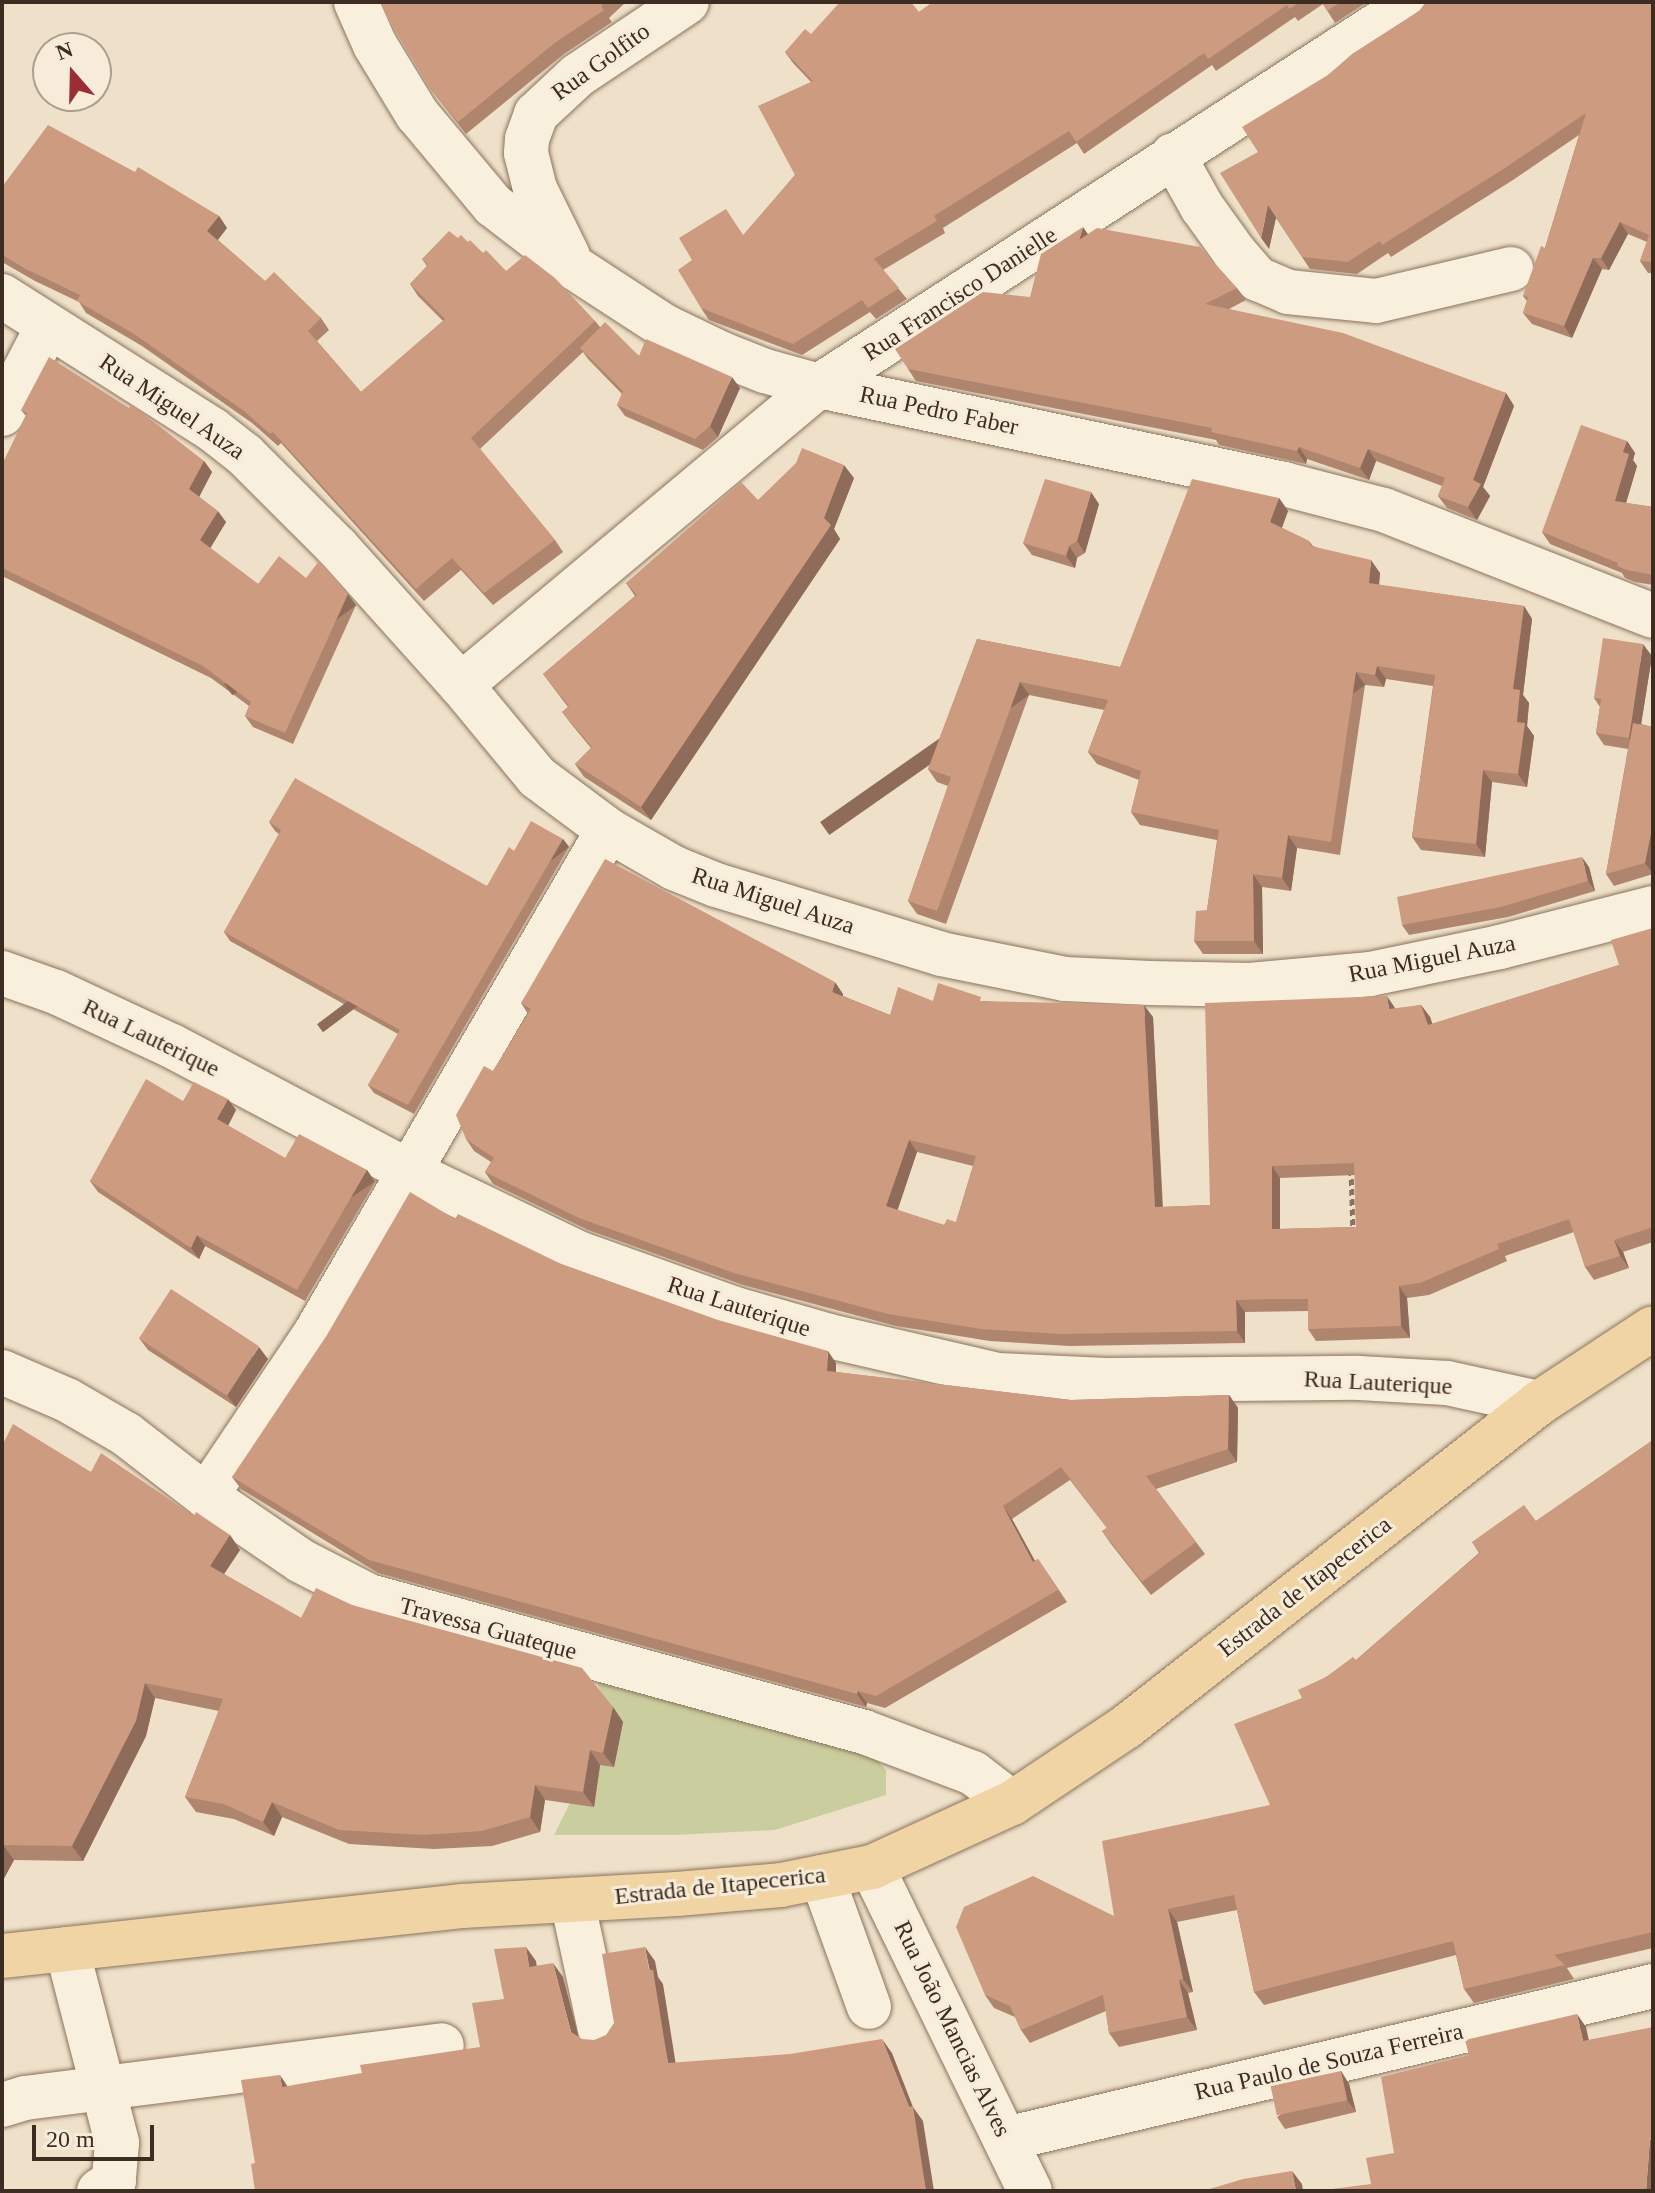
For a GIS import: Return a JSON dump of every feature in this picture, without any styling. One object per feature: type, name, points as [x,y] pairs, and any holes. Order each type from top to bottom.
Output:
[{"type":"main road","name":"Estrada de Itapecerica","points":[[2,1956],[462,1906],[677,1894],[822,1877],[872,1867],[1012,1803],[1126,1727],[1539,1403],[1653,1328]]},
{"type":"street","name":"Rua Pedro Faber","points":[[356,2],[375,45],[417,114],[493,205],[575,268],[664,326],[765,371],[819,386],[1284,484],[1384,510],[1653,616]]},
{"type":"street","name":"Rua Golfito","points":[[575,268],[535,189],[526,153],[527,139],[536,114],[578,75],[687,2]]},
{"type":"street","name":"Rua Francisco Danielle","points":[[461,685],[819,386],[1413,2]]},
{"type":"street","points":[[1173,155],[1202,207],[1235,253],[1258,279],[1288,292],[1376,301],[1511,269]]},
{"type":"street","name":"Rua Miguel Auza","points":[[2,296],[213,430],[245,455],[337,547],[461,685],[537,777],[608,830],[674,868],[716,885],[941,954],[1065,979],[1250,985],[1370,974],[1500,947],[1653,908]]},
{"type":"street","points":[[2,414],[48,326]]},
{"type":"street","points":[[206,1496],[315,1334],[608,830]]},
{"type":"street","name":"Rua Lauterique","points":[[2,973],[56,992],[172,1046],[410,1172],[578,1253],[735,1309],[829,1336],[998,1375],[1106,1380],[1359,1378],[1447,1383],[1539,1403]]},
{"type":"street","name":"Travessa Guateque","points":[[2,1372],[67,1400],[126,1434],[206,1496],[301,1561],[379,1600],[864,1732],[973,1773],[1012,1803]]},
{"type":"street","name":"Rua João Mancias Alves","points":[[872,1867],[1030,2191]]},
{"type":"street","points":[[822,1877],[869,2007]]},
{"type":"street","points":[[572,1900],[600,2030]]},
{"type":"street","points":[[67,1949],[117,2143],[114,2181],[99,2191]]},
{"type":"street","name":"Rua Paulo de Souza Ferreira","points":[[1006,2139],[1653,1986]]},
{"type":"street","points":[[2,2105],[25,2098],[442,2045]]},
{"type":"path","points":[[1351,1168],[1354,1247]]},
{"type":"green space","points":[[593,1667],[868,1751],[886,1770],[886,1795],[775,1830],[675,1835],[554,1835],[609,1725]]},
{"type":"building","points":[[380,2],[605,2],[601,6],[604,10],[556,42],[458,122],[429,87]]},
{"type":"building","points":[[840,2],[911,2],[919,12],[933,2],[1300,2],[1289,9],[1287,5],[1208,59],[1204,53],[1076,142],[1069,131],[934,216],[937,221],[874,259],[899,288],[868,308],[862,300],[793,344],[701,308],[678,270],[692,260],[679,238],[726,209],[743,235],[795,175],[758,106],[813,81],[785,52],[805,29],[811,34]]},
{"type":"building","points":[[1322,2],[1341,2],[1327,11]]},
{"type":"building","points":[[1426,2],[1653,2],[1653,262],[1640,261],[1649,235],[1620,222],[1601,258],[1593,258],[1564,326],[1523,313],[1528,297],[1523,296],[1541,246],[1545,248],[1586,113],[1505,168],[1382,245],[1380,241],[1348,262],[1302,257],[1268,205],[1261,238],[1220,173],[1258,152],[1242,127],[1328,75],[1352,54],[1419,11]]},
{"type":"building","points":[[48,125],[135,172],[138,167],[219,216],[207,231],[265,281],[274,272],[321,318],[308,331],[361,392],[445,319],[410,284],[428,265],[422,259],[449,231],[458,238],[461,235],[468,242],[470,240],[483,253],[486,250],[506,271],[525,255],[555,278],[595,321],[471,438],[555,540],[484,593],[452,558],[416,589],[273,432],[270,434],[244,411],[134,334],[77,301],[80,295],[2,255],[2,187]]},
{"type":"building","points":[[1083,227],[1079,240],[1097,228],[1200,247],[1237,288],[1205,304],[1343,333],[1506,393],[1473,480],[1481,484],[1468,507],[1438,496],[1445,478],[1368,449],[1360,468],[1299,447],[1297,451],[1211,432],[1212,428],[908,369],[895,349],[983,292],[1030,297],[1041,254]]},
{"type":"building","points":[[605,322],[639,356],[646,339],[732,377],[710,426],[695,439],[617,405],[623,391],[580,348]]},
{"type":"building","points":[[49,357],[129,408],[131,404],[204,461],[189,489],[218,511],[200,540],[258,584],[279,556],[306,578],[319,561],[348,594],[285,733],[245,716],[251,702],[203,666],[2,568],[2,465],[27,413],[21,410]]},
{"type":"building","points":[[1581,425],[1627,441],[1623,452],[1629,454],[1615,501],[1653,507],[1653,575],[1627,570],[1617,566],[1618,563],[1542,532]]},
{"type":"building","points":[[802,448],[844,465],[824,518],[831,525],[641,807],[575,764],[592,747],[562,712],[569,706],[543,674],[637,595],[626,583],[741,482],[758,500],[796,463]]},
{"type":"building","points":[[1045,479],[1091,492],[1077,541],[1069,546],[1066,556],[1023,543]]},
{"type":"building","points":[[1192,479],[1279,498],[1270,522],[1309,541],[1311,546],[1371,560],[1369,583],[1524,606],[1513,689],[1520,690],[1517,722],[1525,723],[1518,774],[1483,770],[1476,844],[1412,837],[1435,675],[1377,666],[1375,675],[1356,672],[1331,842],[1288,835],[1282,878],[1253,874],[1254,941],[1194,941],[1196,911],[1207,910],[1219,830],[1131,812],[1141,771],[1088,752],[1108,700],[1020,682],[937,911],[908,901],[951,777],[928,769],[977,639],[1120,667]]},
{"type":"building","points":[[1603,638],[1643,644],[1629,738],[1596,733],[1601,699],[1594,698]]},
{"type":"building","points":[[1633,723],[1653,727],[1653,823],[1645,863],[1606,874]]},
{"type":"building","points":[[295,778],[487,886],[509,847],[514,851],[531,821],[563,839],[408,1105],[368,1085],[400,1030],[224,932],[281,830],[269,822]]},
{"type":"building","points":[[1582,857],[1588,881],[1501,907],[1402,925],[1397,897]]},
{"type":"building","points":[[605,859],[835,982],[832,992],[890,1015],[898,987],[933,1001],[938,983],[981,997],[980,1001],[1144,1005],[1155,1207],[1210,1205],[1205,1003],[1387,996],[1389,1009],[1421,1005],[1428,1025],[1619,965],[1611,940],[1653,928],[1653,1227],[1614,1240],[1620,1256],[1585,1267],[1569,1219],[1497,1244],[1499,1249],[1420,1283],[1399,1286],[1401,1326],[1308,1329],[1308,1299],[1236,1300],[1237,1331],[1061,1334],[981,1329],[888,1314],[734,1273],[579,1218],[485,1172],[494,1158],[466,1139],[456,1115],[484,1066],[493,1071],[531,1009],[521,1003]],"holes":[[[909,1140],[976,1156],[956,1222],[947,1219],[944,1225],[886,1206]],[[1354,1163],[1356,1227],[1272,1229],[1272,1166]]]},
{"type":"building","points":[[146,1079],[183,1101],[194,1082],[228,1099],[217,1119],[285,1158],[299,1134],[367,1170],[297,1290],[197,1235],[191,1248],[90,1181]]},
{"type":"building","points":[[410,1192],[455,1219],[458,1214],[561,1264],[718,1320],[828,1351],[827,1371],[1071,1400],[1229,1395],[1228,1449],[1146,1476],[1196,1542],[1142,1582],[1102,1531],[1107,1528],[1061,1467],[1003,1506],[1033,1562],[1038,1559],[1058,1590],[876,1696],[858,1691],[857,1694],[369,1560],[232,1477],[327,1335]]},
{"type":"building","points":[[171,1289],[259,1346],[227,1396],[139,1338]]},
{"type":"building","points":[[13,1424],[91,1472],[101,1453],[194,1516],[196,1512],[230,1535],[210,1566],[301,1618],[316,1588],[352,1605],[582,1668],[613,1707],[603,1753],[590,1750],[583,1792],[535,1785],[530,1817],[482,1831],[424,1835],[339,1830],[272,1802],[263,1822],[224,1804],[185,1797],[223,1699],[145,1683],[136,1721],[72,1846],[3,1845],[2,1848],[2,1446]]},
{"type":"building","points":[[1653,1440],[1653,1932],[1554,1955],[1565,1965],[1464,1989],[1453,1941],[1254,1992],[1234,1895],[1168,1909],[1183,1979],[1179,1980],[1187,2017],[1109,2033],[1103,1995],[1021,2030],[1010,2006],[985,1995],[956,1927],[964,1907],[1033,1876],[1114,1916],[1102,1841],[1270,1805],[1234,1724],[1302,1698],[1298,1690],[1326,1677],[1353,1657],[1356,1660],[1480,1553],[1472,1542],[1524,1505],[1536,1521]]},
{"type":"building","points":[[526,1947],[529,1967],[553,1963],[571,2032],[582,2039],[594,2040],[606,2035],[614,2023],[602,1954],[645,1947],[649,1970],[653,1970],[668,2063],[790,2054],[882,2039],[909,2107],[913,2106],[926,2191],[255,2191],[251,2164],[255,2163],[241,2080],[280,2075],[282,2087],[362,2073],[360,2065],[480,2047],[472,2003],[504,1999],[494,1949]]},
{"type":"building","points":[[1577,2014],[1583,2041],[1653,2027],[1653,2140],[1650,2139],[1646,2191],[1316,2191],[1371,2184],[1366,2158],[1394,2153],[1381,2077],[1469,2055],[1465,2040]]},
{"type":"building","points":[[1341,2071],[1347,2100],[1277,2115],[1271,2086]]},
{"type":"building","points":[[1292,2171],[1296,2191],[1203,2191],[1243,2179]]}]
